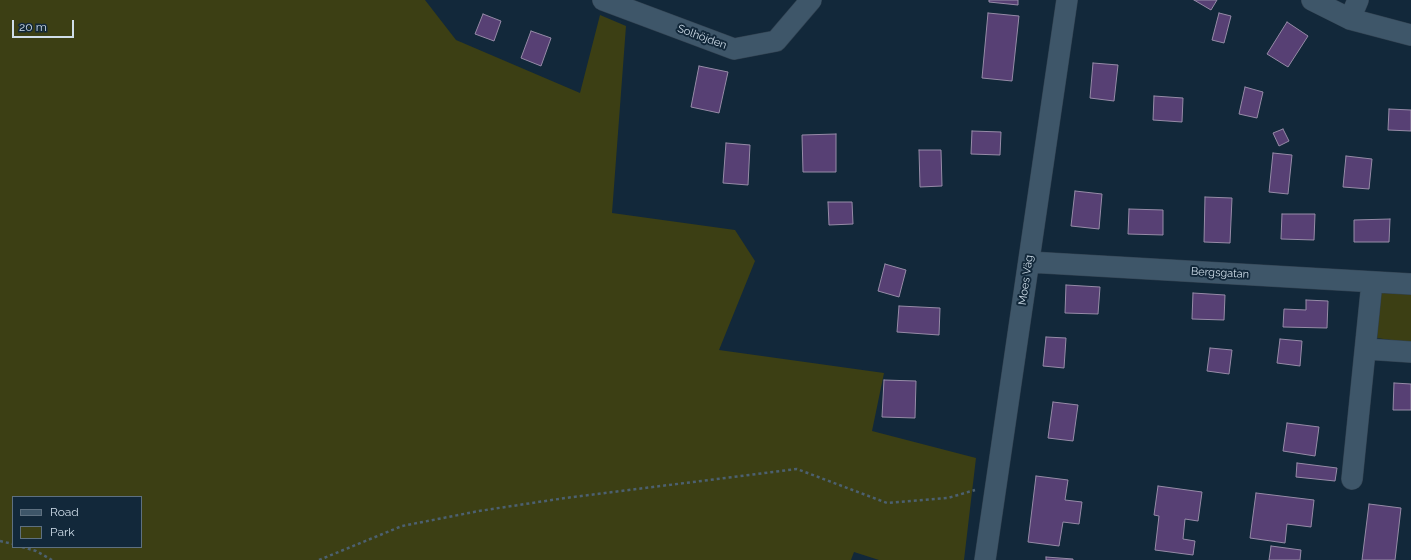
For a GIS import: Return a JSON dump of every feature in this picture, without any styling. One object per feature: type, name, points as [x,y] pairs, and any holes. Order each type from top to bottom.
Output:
[{"type":"street","name":"Solhöjden","points":[[603,0],[734,49],[776,41],[811,0]]},
{"type":"street","name":"Moes Väg","points":[[985,560],[1067,0]]},
{"type":"street","points":[[1312,0],[1354,9],[1411,35]]},
{"type":"street","name":"Bergsgatan","points":[[1029,262],[1411,284]]},
{"type":"street","points":[[1352,479],[1372,282]]},
{"type":"street","points":[[1366,349],[1411,352]]},
{"type":"path","points":[[319,560],[402,526],[479,511],[565,498],[797,469],[887,503],[948,498],[996,483]]},
{"type":"path","points":[[0,541],[12,544]]},
{"type":"path","points":[[26,548],[36,551],[52,560]]},
{"type":"green space","points":[[0,0],[425,0],[456,40],[580,93],[600,15],[626,26],[612,213],[735,230],[755,261],[719,350],[884,373],[872,431],[976,458],[964,560],[879,560],[854,552],[851,560],[0,560]]},
{"type":"green space","points":[[1381,288],[1411,291],[1411,343],[1377,338]]},
{"type":"building","points":[[989,0],[1018,0],[1018,5],[989,2]]},
{"type":"building","points":[[1194,0],[1217,0],[1211,10]]},
{"type":"building","points":[[988,13],[1019,16],[1012,81],[982,78]]},
{"type":"building","points":[[1219,13],[1231,16],[1224,43],[1212,40]]},
{"type":"building","points":[[483,14],[501,21],[494,41],[475,34]]},
{"type":"building","points":[[1287,22],[1308,36],[1288,67],[1267,54]]},
{"type":"building","points":[[531,31],[551,38],[541,66],[521,58]]},
{"type":"building","points":[[1093,63],[1118,65],[1114,101],[1090,98]]},
{"type":"building","points":[[699,66],[728,72],[719,113],[691,107]]},
{"type":"building","points":[[1245,87],[1263,92],[1257,118],[1239,114]]},
{"type":"building","points":[[1154,96],[1183,98],[1182,122],[1153,120]]},
{"type":"building","points":[[1389,109],[1411,110],[1411,131],[1388,130]]},
{"type":"building","points":[[1283,129],[1289,141],[1279,146],[1273,133]]},
{"type":"building","points":[[972,131],[1001,132],[1000,155],[971,154]]},
{"type":"building","points":[[836,134],[836,172],[803,172],[802,135]]},
{"type":"building","points":[[726,143],[750,145],[748,185],[723,183]]},
{"type":"building","points":[[919,150],[941,150],[942,186],[920,187]]},
{"type":"building","points":[[1273,153],[1292,155],[1288,194],[1269,192]]},
{"type":"building","points":[[1346,156],[1372,159],[1369,189],[1343,187]]},
{"type":"building","points":[[1075,191],[1102,194],[1099,229],[1071,226]]},
{"type":"building","points":[[1205,197],[1232,198],[1230,243],[1204,242]]},
{"type":"building","points":[[828,202],[852,202],[853,224],[829,225]]},
{"type":"building","points":[[1129,209],[1163,210],[1163,235],[1128,234]]},
{"type":"building","points":[[1282,214],[1315,214],[1314,240],[1281,239]]},
{"type":"building","points":[[1390,219],[1389,242],[1354,242],[1354,220]]},
{"type":"building","points":[[885,264],[906,270],[899,297],[878,291]]},
{"type":"building","points":[[1066,285],[1100,287],[1098,314],[1065,313]]},
{"type":"building","points":[[1193,293],[1225,295],[1224,320],[1192,319]]},
{"type":"building","points":[[1306,300],[1328,301],[1327,328],[1283,327],[1284,309],[1306,310]]},
{"type":"building","points":[[899,306],[940,308],[939,335],[897,332]]},
{"type":"building","points":[[1046,337],[1066,338],[1064,368],[1043,366]]},
{"type":"building","points":[[1280,339],[1302,341],[1300,366],[1277,363]]},
{"type":"building","points":[[1210,348],[1232,350],[1229,374],[1207,371]]},
{"type":"building","points":[[884,380],[916,381],[915,418],[882,417]]},
{"type":"building","points":[[1394,383],[1411,384],[1411,410],[1393,410]]},
{"type":"building","points":[[1053,402],[1078,405],[1073,441],[1048,438]]},
{"type":"building","points":[[1287,423],[1319,427],[1315,456],[1283,451]]},
{"type":"building","points":[[1297,463],[1337,468],[1335,481],[1296,477]]},
{"type":"building","points":[[1036,476],[1068,480],[1065,500],[1082,502],[1079,524],[1063,522],[1059,546],[1028,542]]},
{"type":"building","points":[[1158,486],[1202,492],[1198,521],[1185,519],[1183,539],[1195,541],[1193,555],[1155,550],[1159,516],[1154,515]]},
{"type":"building","points":[[1256,493],[1314,500],[1311,527],[1287,524],[1285,543],[1250,538]]},
{"type":"building","points":[[1369,504],[1401,508],[1395,560],[1362,560]]},
{"type":"building","points":[[1271,546],[1301,550],[1300,560],[1269,560]]},
{"type":"building","points":[[1046,557],[1073,559],[1073,560],[1046,560]]}]
